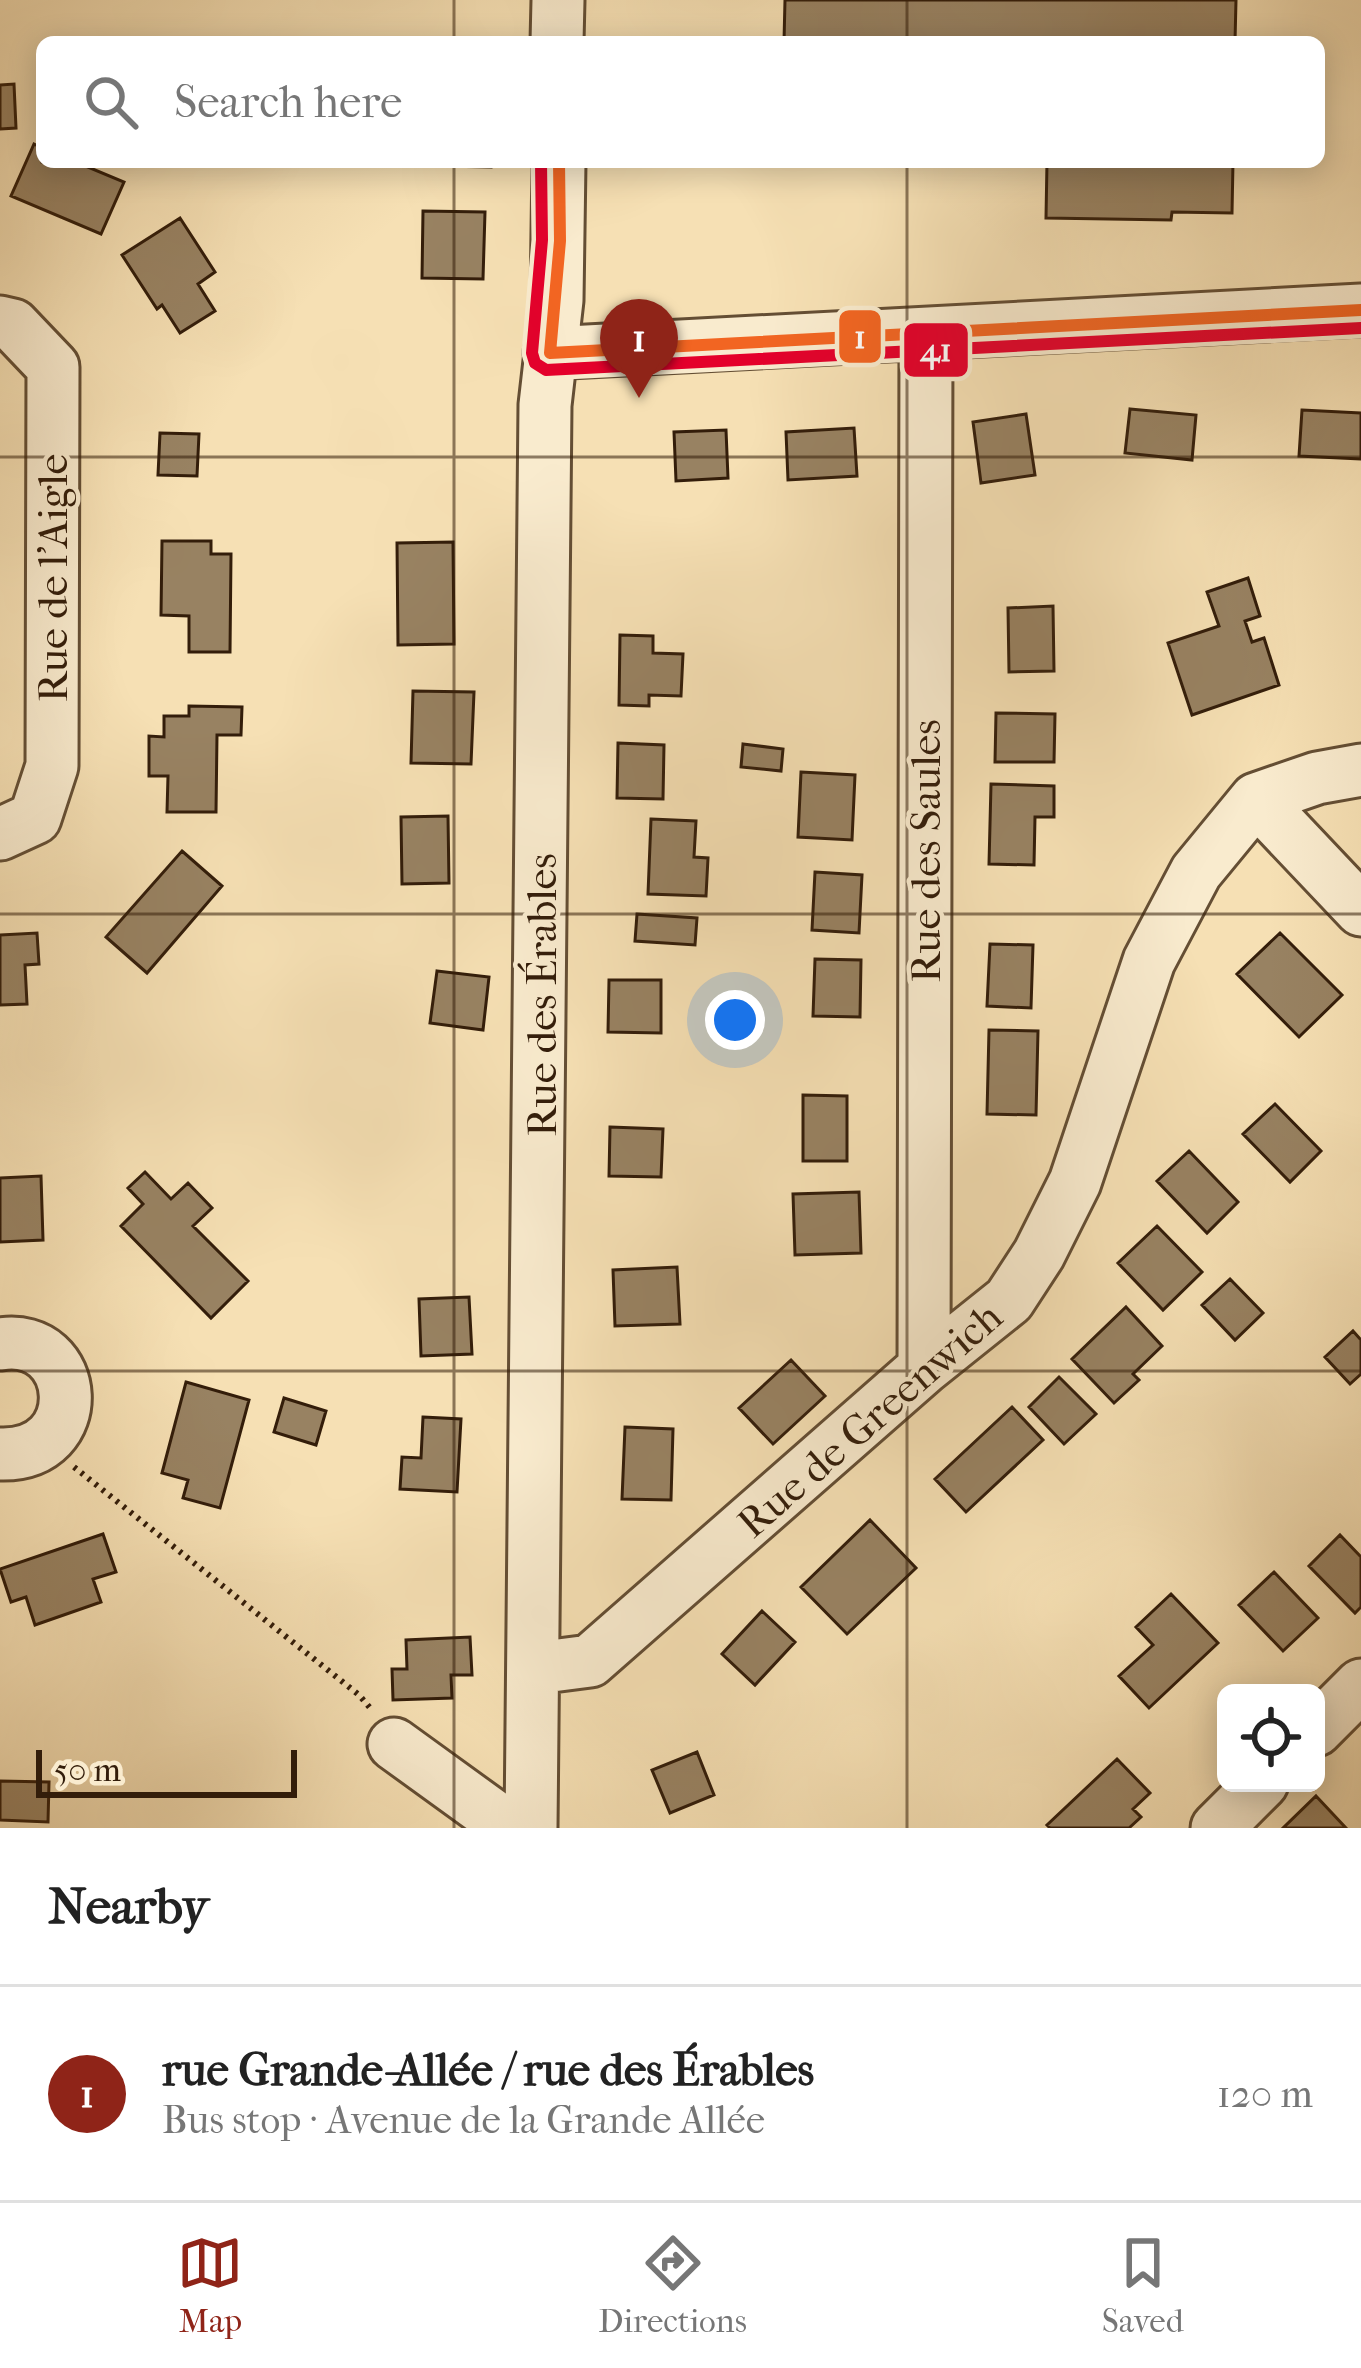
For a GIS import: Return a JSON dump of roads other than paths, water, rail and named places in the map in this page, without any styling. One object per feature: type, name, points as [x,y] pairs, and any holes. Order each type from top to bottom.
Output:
[{"type":"street","points":[[557,36],[558,0]]},
{"type":"street","name":"Rue des Érables","points":[[531,1828],[545,428],[560,241],[559,168]]},
{"type":"street","points":[[550,353],[1361,310]]},
{"type":"street","name":"Rue de l'Aigle","points":[[0,322],[13,325],[53,367],[52,766],[35,818],[0,834]]},
{"type":"street","name":"Rue des Saules","points":[[924,1368],[926,335]]},
{"type":"street","points":[[1361,770],[1317,778],[1256,800],[1361,910]]},
{"type":"street","name":"Rue de Greenwich","points":[[536,1668],[590,1661],[924,1368],[1009,1300],[1075,1183],[1149,961],[1196,872],[1256,800]]},
{"type":"street","points":[[0,1344],[29,1346],[45,1354],[65,1383],[67,1402],[52,1437],[18,1455],[0,1454]]},
{"type":"street","points":[[1325,1721],[1361,1685]]},
{"type":"street","points":[[394,1744],[509,1828]]},
{"type":"street","points":[[1217,1828],[1253,1792]]},
{"type":"place","name":"rue Grande-Allée / rue des Érables","points":[[639,398]]}]
